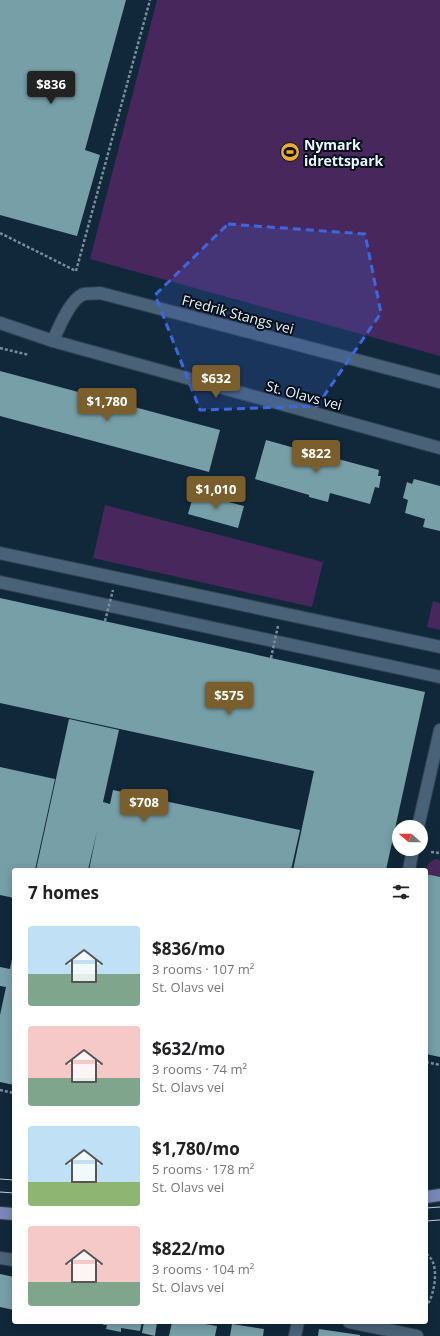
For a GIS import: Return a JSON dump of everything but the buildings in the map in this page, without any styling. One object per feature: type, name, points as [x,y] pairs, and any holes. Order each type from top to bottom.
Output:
[{"type":"main road","points":[[428,1197],[440,1195]]},
{"type":"main road","points":[[0,1213],[12,1214]]},
{"type":"street","name":"Fredrik Stangs vei","points":[[53,341],[60,324],[72,304],[83,294],[100,293],[440,382]]},
{"type":"street","name":"St. Olavs vei","points":[[0,323],[53,341],[440,448]]},
{"type":"street","points":[[0,553],[440,647]]},
{"type":"street","points":[[0,582],[440,677]]},
{"type":"street","points":[[420,820],[440,730]]},
{"type":"street","points":[[408,868],[411,856]]},
{"type":"street","points":[[0,1258],[12,1260]]},
{"type":"street","points":[[295,1336],[298,1324]]},
{"type":"street","points":[[359,1324],[417,1336]]},
{"type":"path","points":[[0,233],[76,271],[150,0]]},
{"type":"path","points":[[105,621],[113,590]]},
{"type":"path","points":[[271,658],[278,626]]},
{"type":"path","points":[[428,1062],[440,1065]]},
{"type":"path","points":[[0,1090],[12,1093]]},
{"type":"path","points":[[428,1255],[435,1265],[434,1291],[428,1302]]},
{"type":"highlighted area","points":[[228,224],[365,234],[381,313],[317,406],[200,410],[155,295]]},
{"type":"shaded area","name":"Nymark idrettspark","points":[[157,0],[440,0],[440,356],[90,259]]},
{"type":"shaded area","points":[[105,505],[323,562],[312,607],[93,558]]},
{"type":"shaded area","points":[[433,601],[440,603],[440,630],[427,627]]},
{"type":"shaded area","points":[[435,859],[440,860],[440,877],[428,874],[428,868],[427,868],[428,864]]},
{"type":"tram line","points":[[0,1179],[12,1180]]},
{"type":"tram line","points":[[0,1192],[12,1193]]},
{"type":"tram line","points":[[428,1208],[440,1207]]},
{"type":"tram line","points":[[428,1221],[440,1220]]},
{"type":"place","name":"Nymark idrettspark","points":[[290,152]]}]
